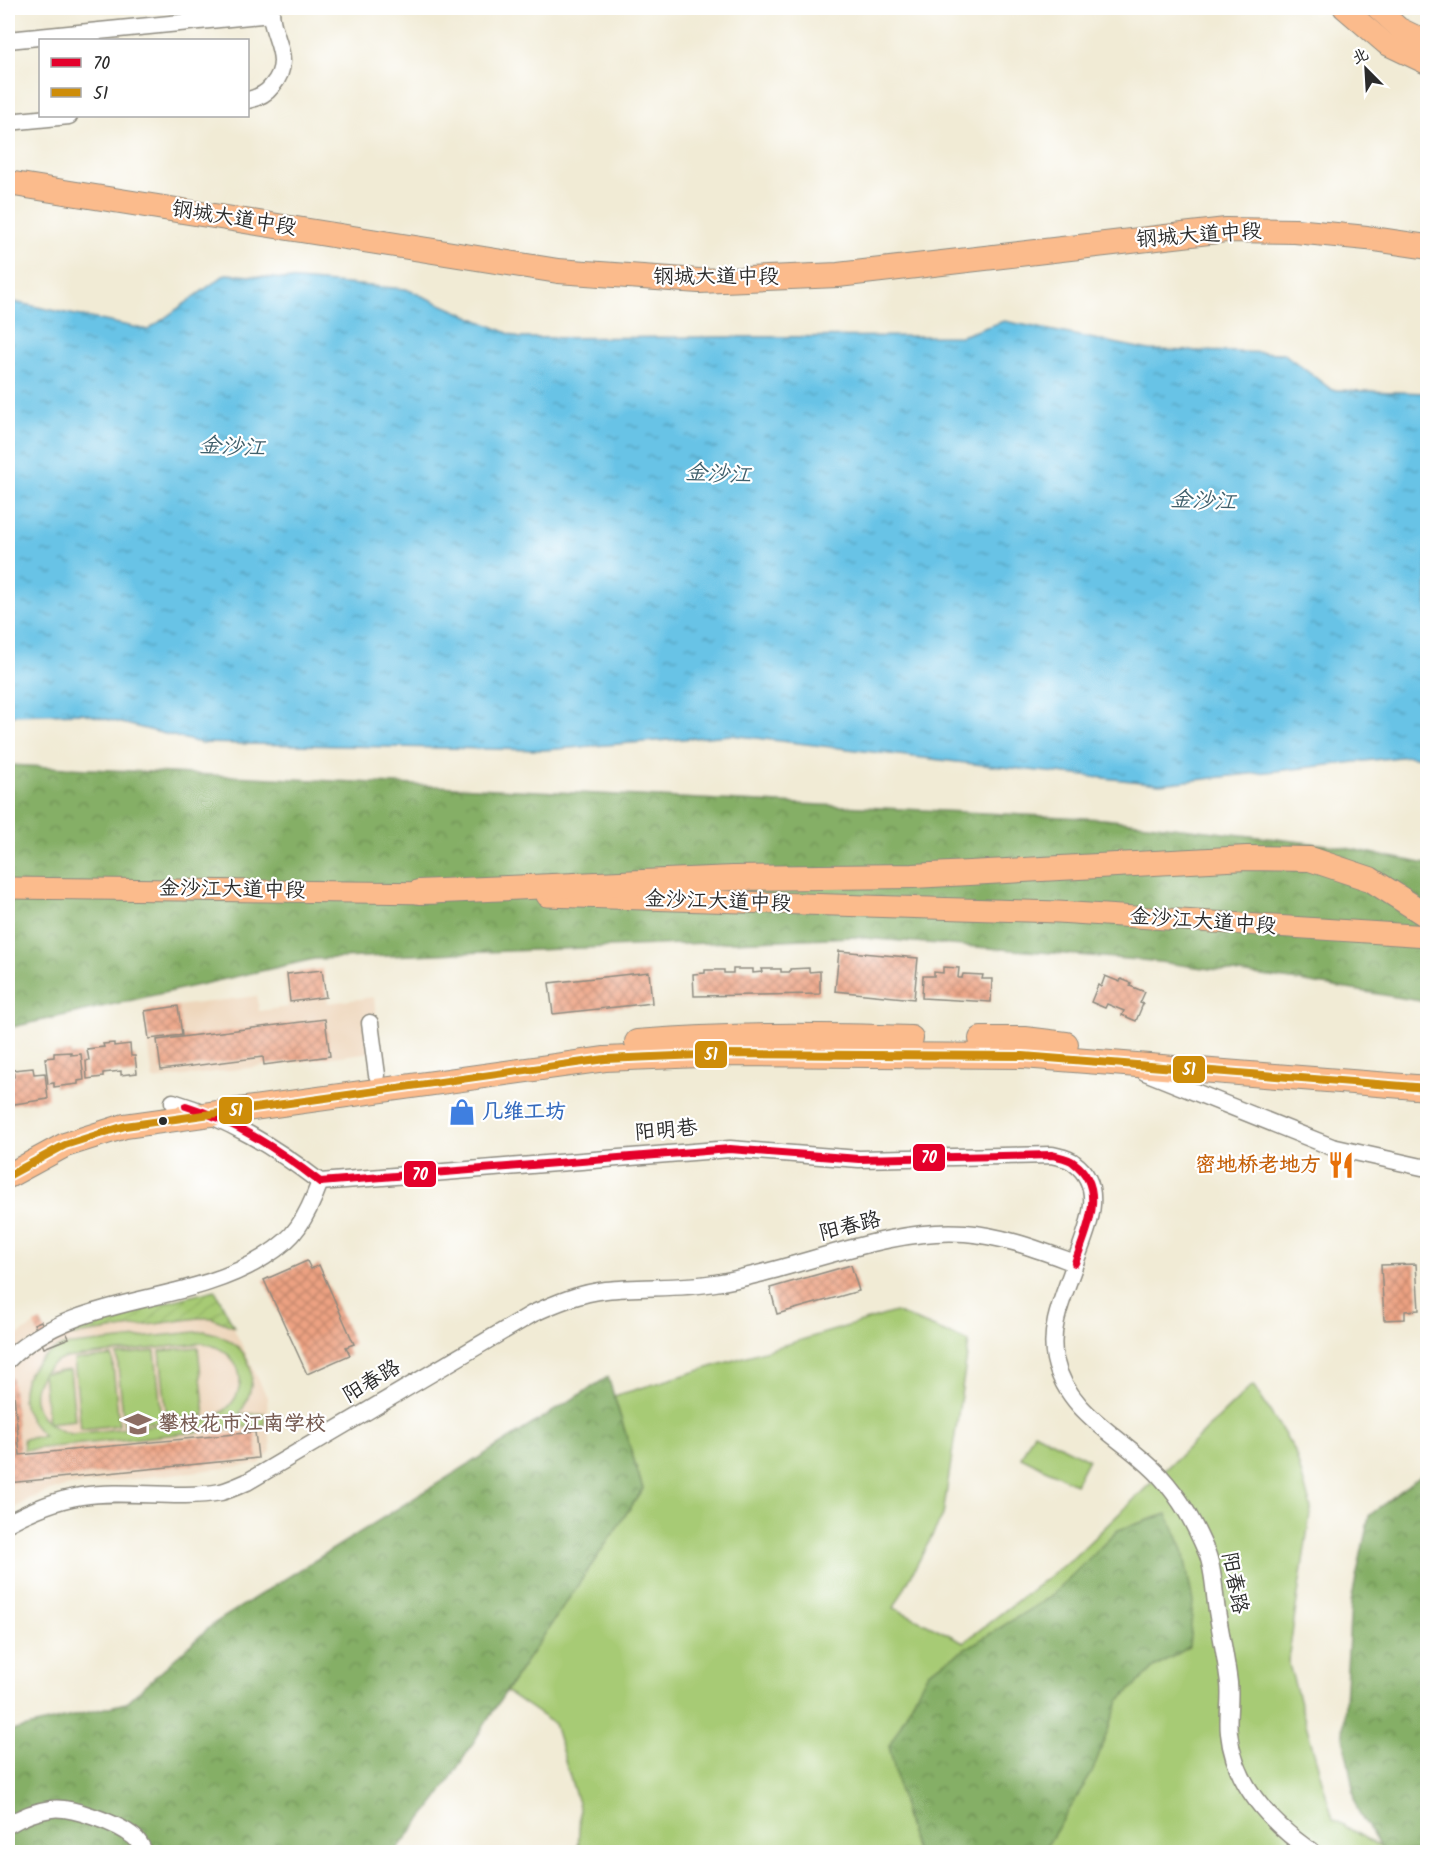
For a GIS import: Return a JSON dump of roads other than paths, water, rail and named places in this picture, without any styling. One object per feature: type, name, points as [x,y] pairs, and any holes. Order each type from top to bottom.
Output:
[{"type":"highway","name":"钢城大道中段","points":[[8,183],[558,271],[699,281],[838,275],[1226,230],[1295,231],[1367,238],[1428,248]]},
{"type":"highway","points":[[419,892],[534,891],[733,878],[913,876],[1247,858],[1310,860],[1371,879],[1428,916]]},
{"type":"highway","points":[[8,1158],[48,1136],[108,1117],[173,1102],[571,1048],[688,1038],[797,1035],[1025,1040],[1261,1069]]},
{"type":"highway","points":[[8,1176],[65,1145],[125,1126],[605,1059],[724,1054],[833,1053],[1023,1056],[1127,1065],[1261,1069],[1367,1077],[1428,1088]]},
{"type":"highway","points":[[1367,1077],[1428,1075]]},
{"type":"main road","points":[[1344,8],[1386,44],[1428,64]]},
{"type":"main road","points":[[1377,8],[1399,28],[1428,42]]},
{"type":"main road","name":"金沙江大道中段","points":[[8,888],[419,892]]},
{"type":"main road","name":"金沙江大道中段","points":[[534,891],[1058,912],[1428,936]]},
{"type":"street","points":[[8,40],[271,11],[283,64],[278,80],[268,92],[249,100]]},
{"type":"street","points":[[8,122],[59,117]]},
{"type":"street","points":[[370,1023],[377,1075]]},
{"type":"street","points":[[1127,1065],[1332,1147],[1422,1167],[1428,1166]]},
{"type":"street","points":[[8,1360],[28,1342],[66,1322],[94,1312],[217,1280],[251,1266],[277,1249],[297,1229],[312,1204],[320,1182],[267,1144],[207,1113],[173,1102]]},
{"type":"street","name":"阳明巷","points":[[320,1182],[730,1149],[859,1160],[1052,1155],[1073,1161],[1088,1175],[1094,1197],[1090,1219],[1075,1263]]},
{"type":"street","name":"阳春路","points":[[8,1523],[47,1505],[81,1496],[201,1494],[224,1491],[239,1485],[532,1314],[566,1298],[604,1290],[709,1284],[745,1279],[885,1241],[925,1235],[964,1233],[1009,1240],[1075,1263],[1054,1327],[1055,1360],[1067,1389],[1088,1416],[1159,1475],[1189,1512],[1209,1557],[1229,1685],[1229,1733],[1234,1761],[1248,1790],[1267,1814],[1291,1838],[1312,1852]]},
{"type":"street","points":[[8,1825],[19,1818],[51,1809],[82,1812],[127,1832],[141,1844],[144,1852]]},
{"type":"water","name":"金沙江","points":[[226,274],[406,289],[519,338],[961,336],[1004,321],[1149,350],[1283,353],[1332,390],[1427,393],[1427,759],[1409,756],[1160,784],[731,735],[544,750],[201,743],[82,713],[8,715],[8,301],[148,330]]},
{"type":"place","name":"几维工坊","points":[[462,1112]]},
{"type":"place","name":"密地桥老地方","points":[[1341,1165]]},
{"type":"place","name":"攀枝花市江南学校","points":[[138,1424]]}]
